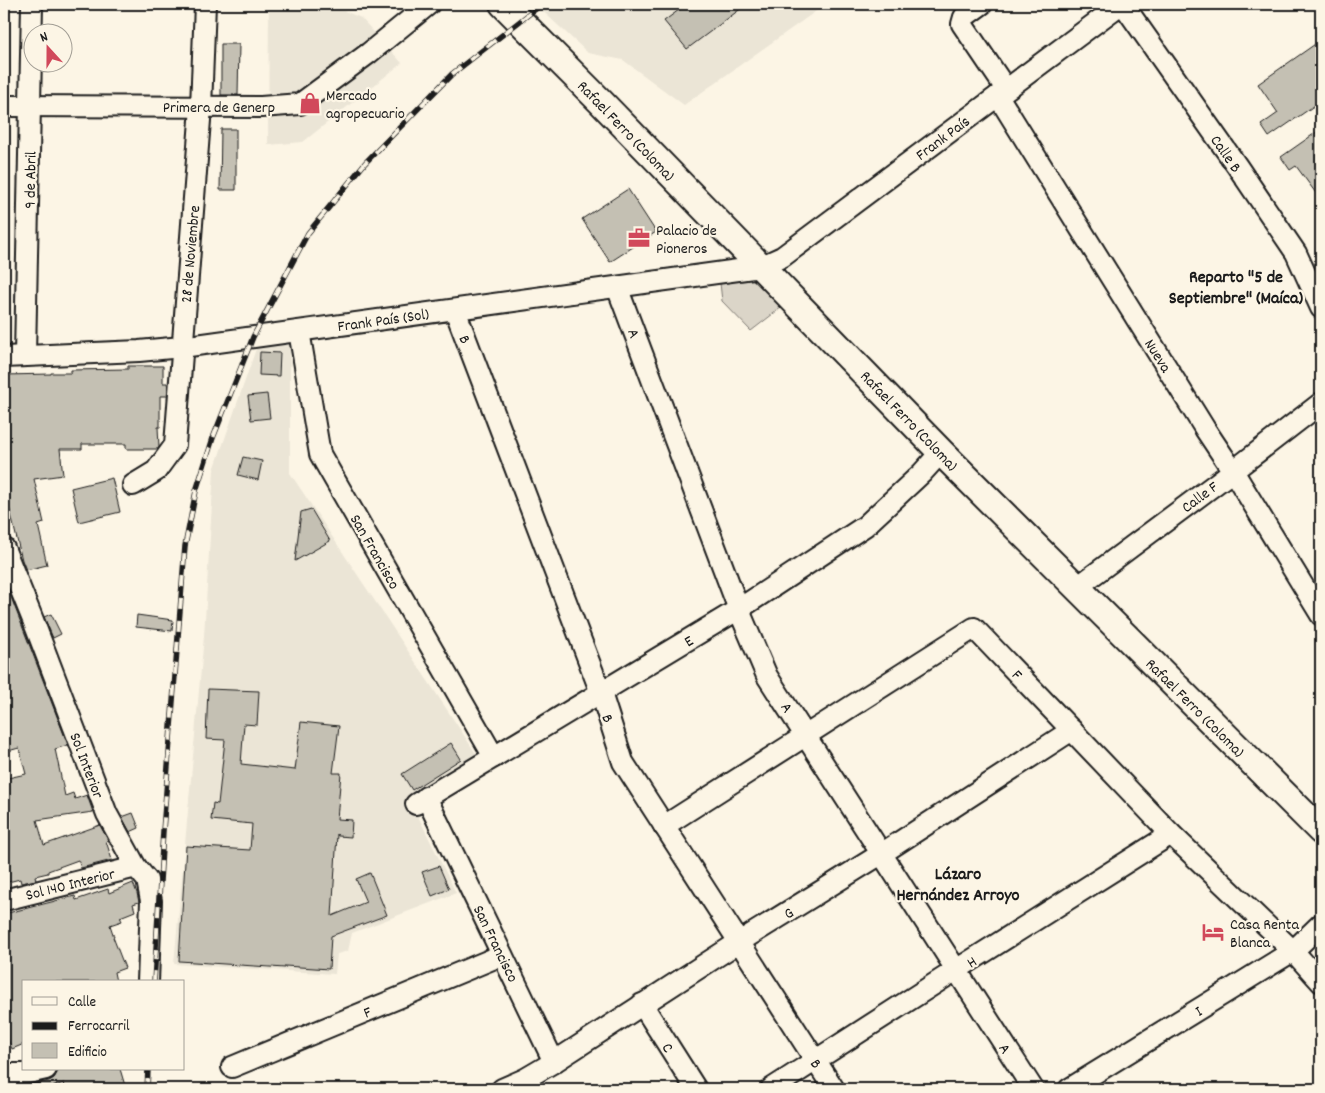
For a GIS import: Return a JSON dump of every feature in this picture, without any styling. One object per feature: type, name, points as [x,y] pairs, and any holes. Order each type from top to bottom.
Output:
[{"type":"main road","name":"Rafael Ferro (Coloma)","points":[[503,4],[600,100],[941,452],[1321,831]]},
{"type":"street","name":"9 de Abril","points":[[25,356],[32,4]]},
{"type":"street","name":"28 de Noviembre","points":[[133,485],[156,471],[175,445],[201,107],[205,4]]},
{"type":"street","name":"Primera de Generp","points":[[4,106],[262,107],[300,104],[369,53],[429,4]]},
{"type":"street","name":"Nueva","points":[[982,4],[964,17],[962,24],[1205,429],[1233,471],[1321,615]]},
{"type":"street","name":"Frank País","points":[[760,267],[782,257],[1122,4]]},
{"type":"street","name":"Calle B","points":[[1122,4],[1296,253],[1319,298]]},
{"type":"street","name":"Frank País (Sol)","points":[[4,357],[139,351],[182,347],[760,267]]},
{"type":"street","name":"A","points":[[617,287],[739,609],[767,676],[1033,1089]]},
{"type":"street","name":"B","points":[[455,310],[601,693],[623,762],[834,1089]]},
{"type":"street","name":"San Francisco","points":[[299,331],[320,454],[494,757]]},
{"type":"street","name":"Calle F","points":[[1076,588],[1321,403]]},
{"type":"street","name":"E","points":[[421,800],[739,609],[865,526],[922,473],[941,452]]},
{"type":"street","name":"Sol Interior","points":[[4,548],[107,814],[136,867],[147,880],[151,901],[148,980]]},
{"type":"street","name":"F","points":[[664,826],[974,628],[1172,834],[1293,952],[1321,982]]},
{"type":"street","name":"G","points":[[502,1089],[525,1079],[554,1062],[739,942],[882,854],[1072,730]]},
{"type":"street","name":"San Francisco","points":[[421,800],[502,955],[554,1062]]},
{"type":"street","name":"H","points":[[771,1089],[1172,834]]},
{"type":"street","name":"Sol 140 Interior","points":[[4,900],[136,867]]},
{"type":"street","name":"I","points":[[1069,1089],[1293,952],[1321,924]]},
{"type":"street","name":"F","points":[[232,1067],[502,955]]},
{"type":"street","name":"C","points":[[642,1004],[696,1089]]},
{"type":"street","points":[[10,1074],[31,1073],[42,1070]]},
{"type":"shaded area","name":"Mercado agropecuario","points":[[269,4],[328,4],[361,18],[402,63],[303,142],[268,145]]},
{"type":"shaded area","points":[[535,4],[826,4],[684,105],[623,60],[588,53]]},
{"type":"shaded area","points":[[746,278],[758,281],[782,307],[751,331],[722,301],[720,283]]},
{"type":"shaded area","points":[[290,344],[290,473],[477,755],[409,798],[456,893],[352,933],[348,951],[337,954],[335,974],[174,964],[204,636],[214,470],[257,346]]},
{"type":"building","points":[[687,4],[747,4],[687,49],[664,21]]},
{"type":"building","points":[[1321,40],[1321,101],[1269,137],[1261,125],[1278,113],[1258,84]]},
{"type":"building","points":[[221,44],[239,44],[238,95],[221,95]]},
{"type":"building","points":[[221,129],[236,129],[236,190],[220,190]]},
{"type":"building","points":[[1321,129],[1321,200],[1296,166],[1290,170],[1281,157]]},
{"type":"building","points":[[628,189],[656,232],[610,262],[582,219]]},
{"type":"building","points":[[260,352],[280,353],[279,376],[259,375]]},
{"type":"building","points":[[128,366],[163,366],[163,383],[167,383],[168,388],[167,396],[160,396],[158,449],[126,449],[126,444],[82,444],[82,449],[60,449],[63,475],[34,479],[44,523],[38,525],[47,565],[26,570],[4,486],[4,375],[71,373],[71,370],[128,369]]},
{"type":"building","points":[[267,394],[270,418],[251,420],[248,396]]},
{"type":"building","points":[[243,457],[262,461],[258,480],[238,475]]},
{"type":"building","points":[[112,478],[120,512],[79,522],[71,488]]},
{"type":"building","points":[[311,509],[330,541],[295,561],[301,512]]},
{"type":"building","points":[[4,579],[68,745],[55,749],[65,796],[73,793],[75,799],[87,795],[93,812],[37,820],[44,845],[100,825],[108,840],[106,841],[112,860],[81,868],[78,860],[48,871],[48,873],[35,876],[36,880],[21,883],[20,879],[4,883],[4,781],[8,780],[8,778],[26,774],[19,748],[8,751],[4,734],[8,733],[4,720]]},
{"type":"building","points":[[51,614],[61,634],[53,638],[44,617]]},
{"type":"building","points":[[137,615],[173,620],[172,631],[136,627]]},
{"type":"building","points":[[208,689],[259,691],[257,725],[244,724],[241,764],[295,770],[301,722],[339,726],[333,773],[341,773],[337,819],[352,820],[351,837],[338,836],[337,834],[332,916],[366,902],[356,879],[370,873],[387,915],[331,936],[329,969],[179,961],[186,846],[250,850],[252,824],[211,820],[213,803],[218,804],[225,740],[206,739]]},
{"type":"building","points":[[451,743],[461,759],[412,790],[402,774]]},
{"type":"building","points":[[133,813],[139,828],[130,832],[122,817]]},
{"type":"building","points":[[439,866],[449,889],[432,896],[422,872]]},
{"type":"building","points":[[133,883],[139,902],[133,904],[135,911],[120,917],[122,921],[110,925],[125,968],[114,972],[116,980],[22,980],[22,1045],[12,1049],[4,1030],[4,914],[75,896],[76,900],[108,889],[109,893]]},
{"type":"building","points":[[58,1070],[120,1070],[126,1089],[66,1089],[64,1083],[45,1089],[27,1089],[26,1086],[49,1081]]},
{"type":"railway","points":[[154,980],[163,831],[185,546],[196,491],[213,438],[253,337],[308,233],[365,163],[452,74],[542,4]]},
{"type":"railway","points":[[147,1089],[148,1070]]},
{"type":"place","name":"Mercado agropecuario","points":[[310,103]]},
{"type":"place","name":"Palacio de Pioneros","points":[[639,238]]},
{"type":"place","name":"Casa Renta Blanca","points":[[1213,932]]},
{"type":"district","name":"Reparto \"5 de Septiembre\" (Maíca)","points":[[1236,286]]},
{"type":"district","name":"Lázaro Hernández Arroyo","points":[[958,883]]}]
